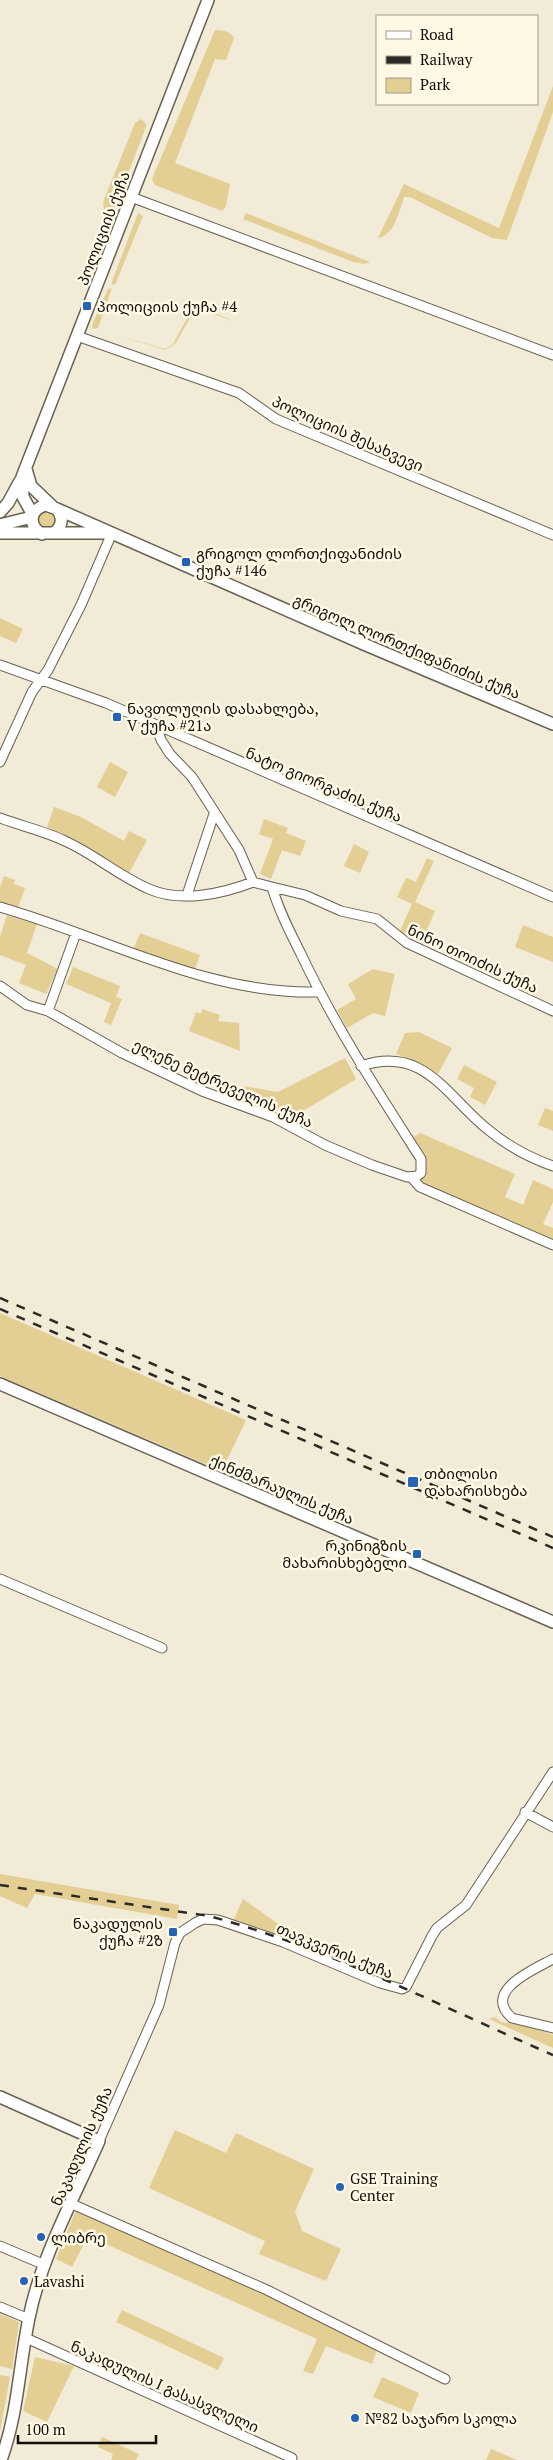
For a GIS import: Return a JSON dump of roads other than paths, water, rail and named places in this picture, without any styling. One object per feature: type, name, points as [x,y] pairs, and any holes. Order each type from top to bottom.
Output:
[{"type":"street","name":"პოლიციის ქუჩა","points":[[0,512],[16,491],[24,472],[208,0]]},
{"type":"street","points":[[131,197],[553,355]]},
{"type":"street","name":"პოლიციის შესახვევი","points":[[77,336],[239,393],[276,419],[553,535]]},
{"type":"street","points":[[24,472],[31,486],[54,507],[62,522],[48,533],[34,527],[32,516],[23,497],[24,472]]},
{"type":"street","points":[[0,526],[32,516],[40,506],[54,507]]},
{"type":"street","name":"გრიგოლ ლორთქიფანიძის ქუჩა","points":[[54,507],[366,645],[553,724]]},
{"type":"street","name":"გრიგოლ ლორთქიფანიძის ქუჩა","points":[[0,533],[112,533]]},
{"type":"street","points":[[0,762],[39,681],[48,670],[78,611],[112,533]]},
{"type":"street","name":"ნატო გიორგაძის ქუჩა","points":[[0,665],[39,681],[106,703],[157,727],[553,897]]},
{"type":"street","points":[[0,818],[65,841],[149,889],[165,894],[187,895],[225,892],[254,882],[239,850],[214,814],[192,777],[170,754],[161,740],[157,727]]},
{"type":"street","points":[[187,895],[214,814]]},
{"type":"street","name":"ნინო თოიძის ქუჩა","points":[[254,882],[305,895],[341,911],[376,919],[407,943],[553,1011]]},
{"type":"street","points":[[272,887],[277,905],[319,992],[361,1066],[421,1159],[420,1173],[412,1177],[420,1187],[553,1245]]},
{"type":"street","points":[[0,907],[194,975],[274,991],[319,992]]},
{"type":"street","points":[[48,1010],[76,933]]},
{"type":"street","name":"ელენე მეტრეველის ქუჩა","points":[[0,986],[27,1004],[48,1010],[122,1053],[202,1091],[273,1117],[325,1145],[372,1165],[412,1177]]},
{"type":"street","points":[[361,1066],[377,1061],[396,1060],[413,1066],[442,1083],[487,1129],[515,1148],[553,1166]]},
{"type":"street","name":"ქინძმარაულის ქუჩა","points":[[1,1386],[553,1622]]},
{"type":"street","points":[[0,1579],[162,1648]]},
{"type":"street","name":"თავკვერის ქუჩა","points":[[203,1920],[218,1920],[283,1942],[380,1983],[402,1989],[406,1987],[437,1928],[466,1905],[525,1812],[553,1772]]},
{"type":"street","points":[[525,1812],[553,1827]]},
{"type":"street","name":"ნაკადულის ქუჩა","points":[[1,2460],[14,2419],[29,2319],[45,2265],[159,2005],[175,1942],[187,1927],[203,1920]]},
{"type":"street","points":[[553,1959],[510,1984],[504,1996],[507,2014],[512,2018],[553,2028]]},
{"type":"street","points":[[0,2097],[99,2141]]},
{"type":"street","points":[[72,2204],[267,2290],[445,2379]]},
{"type":"street","points":[[0,2246],[45,2265]]},
{"type":"street","points":[[0,2306],[29,2319]]},
{"type":"street","name":"ნაკადულის I გასასვლელი","points":[[26,2338],[292,2459]]},
{"type":"railway","points":[[0,1298],[553,1537]]},
{"type":"railway","points":[[0,1309],[553,1548]]},
{"type":"railway","points":[[0,1885],[209,1916],[253,1929],[297,1944],[383,1979],[553,2055]]},
{"type":"place","name":"პოლიციის ქუჩა #4","points":[[87,306]]},
{"type":"place","name":"გრიგოლ ლორთქიფანიძის ქუჩა #146","points":[[186,562]]},
{"type":"place","name":"ნავთლუღის დასახლება, V ქუჩა #21ა","points":[[117,717]]},
{"type":"place","name":"თბილისი დახარისხება","points":[[413,1482]]},
{"type":"place","name":"რკინიგზის მახარისხებელი","points":[[417,1554]]},
{"type":"place","name":"ნაკადულის ქუჩა #2ზ","points":[[173,1932]]},
{"type":"place","name":"GSE Training Center","points":[[340,2187]]},
{"type":"place","name":"ლიბრე","points":[[41,2237]]},
{"type":"place","name":"Lavashi","points":[[24,2281]]},
{"type":"place","name":"№82 საჯარო სკოლა","points":[[355,2418]]}]
